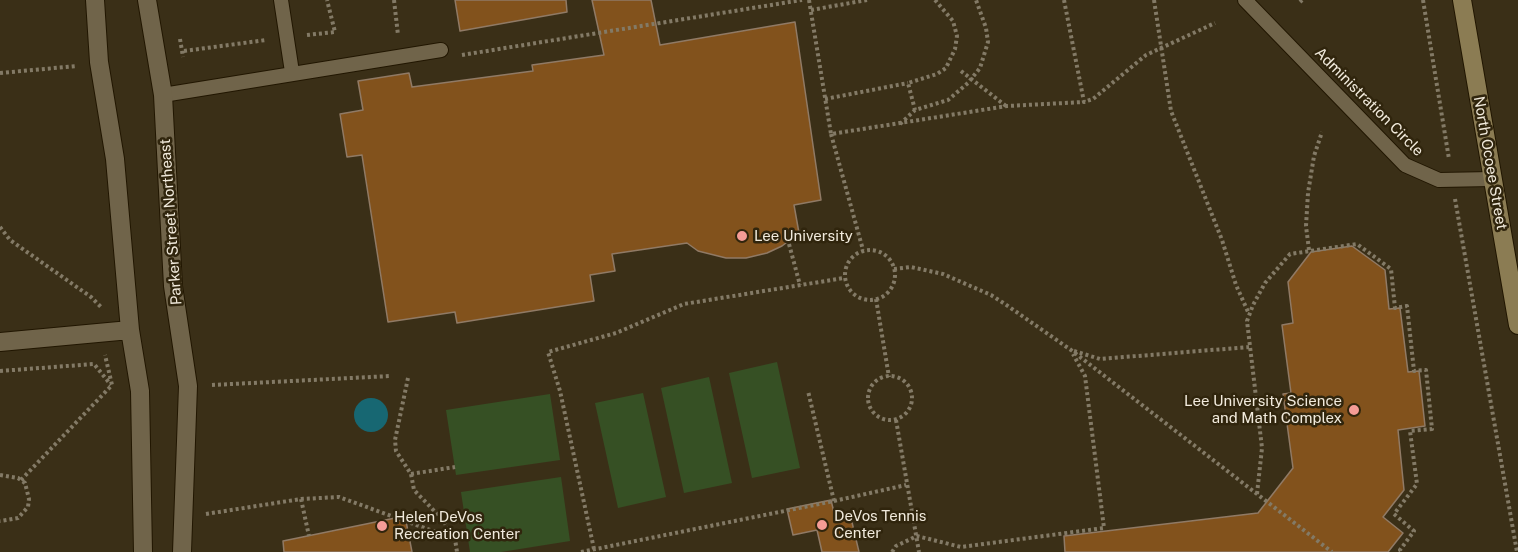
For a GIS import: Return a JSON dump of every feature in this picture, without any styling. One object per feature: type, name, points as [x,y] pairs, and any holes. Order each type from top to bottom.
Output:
[{"type":"main road","name":"North Ocoee Street","points":[[1462,0],[1492,179],[1515,285],[1518,325]]},
{"type":"street","points":[[95,0],[99,62],[115,159],[130,330],[140,391],[143,552]]},
{"type":"street","name":"Parker Street Northeast","points":[[147,0],[163,95],[173,286],[188,386],[182,552]]},
{"type":"street","points":[[0,342],[130,330]]},
{"type":"lane","points":[[281,0],[292,72]]},
{"type":"lane","name":"Administration Circle","points":[[1245,0],[1405,165],[1439,180],[1492,179]]},
{"type":"lane","points":[[163,95],[292,72],[441,50]]},
{"type":"path","points":[[184,51],[335,32],[327,0]]},
{"type":"path","points":[[394,0],[400,56]]},
{"type":"path","points":[[441,50],[445,57],[802,0]]},
{"type":"path","points":[[809,0],[831,134],[863,250]]},
{"type":"path","points":[[811,10],[867,0]]},
{"type":"path","points":[[899,124],[915,110],[948,100],[980,68],[988,42],[986,28],[976,0]]},
{"type":"path","points":[[1064,0],[1084,102]]},
{"type":"path","points":[[1154,0],[1163,48],[1166,86],[1178,134],[1250,314]]},
{"type":"path","points":[[1423,0],[1517,552]]},
{"type":"path","points":[[825,99],[908,83],[937,75],[946,68],[952,57],[956,30],[949,14],[938,1]]},
{"type":"path","points":[[831,134],[1007,106],[1084,102],[1093,99],[1146,55],[1215,23]]},
{"type":"path","points":[[0,73],[81,65],[82,75]]},
{"type":"path","points":[[962,71],[1007,106]]},
{"type":"path","points":[[908,83],[915,110]]},
{"type":"path","points":[[1309,250],[1306,226],[1308,193],[1314,156],[1322,132]]},
{"type":"path","points":[[0,227],[10,240],[92,297],[106,313]]},
{"type":"path","points":[[789,244],[800,285]]},
{"type":"path","points":[[1257,494],[1262,448],[1247,321],[1265,283],[1290,254],[1357,244],[1391,269],[1395,308],[1407,306],[1414,371],[1426,370],[1432,429],[1410,431],[1417,484],[1394,514],[1414,531],[1400,550],[1402,552]]},
{"type":"path","points":[[872,249],[888,256],[894,269],[891,289],[876,299],[855,295],[844,278],[849,261],[863,250],[872,249]]},
{"type":"path","points":[[894,269],[910,267],[943,274],[998,299],[1071,350],[1332,552]]},
{"type":"path","points":[[594,549],[560,391],[548,352],[616,333],[684,304],[844,278]]},
{"type":"path","points":[[876,299],[889,377]]},
{"type":"path","points":[[106,313],[108,303]]},
{"type":"path","points":[[95,314],[106,313]]},
{"type":"path","points":[[1071,350],[1100,359],[1249,347]]},
{"type":"path","points":[[892,552],[896,546],[917,536],[961,547],[1104,528],[1084,376],[1071,350]]},
{"type":"path","points":[[0,371],[94,364],[116,389]]},
{"type":"path","points":[[208,385],[391,376]]},
{"type":"path","points":[[889,377],[906,383],[911,395],[909,409],[896,420],[879,418],[869,406],[867,399],[872,384],[889,377]]},
{"type":"path","points":[[408,378],[395,440],[396,451],[411,474],[414,490],[442,519],[454,539],[457,552]]},
{"type":"path","points":[[21,480],[112,385]]},
{"type":"path","points":[[808,392],[834,501]]},
{"type":"path","points":[[896,420],[919,552]]},
{"type":"path","points":[[411,474],[455,467]]},
{"type":"path","points":[[0,475],[11,475],[21,480],[28,491],[28,507],[18,518],[0,521]]},
{"type":"path","points":[[581,552],[907,485]]},
{"type":"path","points":[[200,516],[302,499],[339,497],[454,539]]},
{"type":"path","points":[[302,499],[309,536]]},
{"type":"path","points":[[961,547],[964,552]]},
{"type":"green space","points":[[777,362],[800,468],[752,478],[729,373]]},
{"type":"green space","points":[[709,377],[732,483],[684,493],[661,388]]},
{"type":"green space","points":[[643,393],[666,497],[618,508],[595,403]]},
{"type":"green space","points":[[550,394],[560,460],[456,475],[446,410]]},
{"type":"green space","points":[[561,477],[570,541],[501,552],[470,552],[461,492]]},
{"type":"water","points":[[371,398],[383,403],[388,415],[383,427],[371,432],[359,427],[354,415],[359,403]]},
{"type":"building","points":[[455,0],[566,0],[567,12],[460,31]]},
{"type":"building","points":[[592,0],[651,0],[660,45],[795,22],[821,200],[794,205],[799,233],[782,246],[767,253],[746,258],[726,258],[698,251],[687,243],[612,254],[615,271],[590,275],[594,301],[457,323],[455,312],[388,322],[362,155],[347,157],[340,114],[363,110],[358,81],[409,73],[412,87],[533,71],[532,65],[604,55]]},
{"type":"building","name":"Lee University Science and Math Complex","points":[[1352,246],[1385,270],[1389,309],[1400,308],[1408,372],[1419,371],[1425,426],[1398,430],[1404,490],[1383,517],[1403,533],[1388,552],[1065,552],[1064,536],[1258,513],[1293,468],[1283,394],[1291,393],[1282,325],[1293,323],[1288,282],[1311,252]]},
{"type":"building","name":"DeVos Tennis Center","points":[[831,500],[836,521],[851,518],[859,552],[822,552],[817,530],[793,535],[787,509]]},
{"type":"building","name":"Helen DeVos Recreation Center","points":[[405,516],[412,552],[284,552],[283,541]]},
{"type":"place","name":"Lee University","points":[[742,236]]},
{"type":"place","name":"Lee University Science and Math Complex","points":[[1354,410]]},
{"type":"place","name":"DeVos Tennis Center","points":[[822,525]]},
{"type":"place","name":"Helen DeVos Recreation Center","points":[[382,526]]}]
